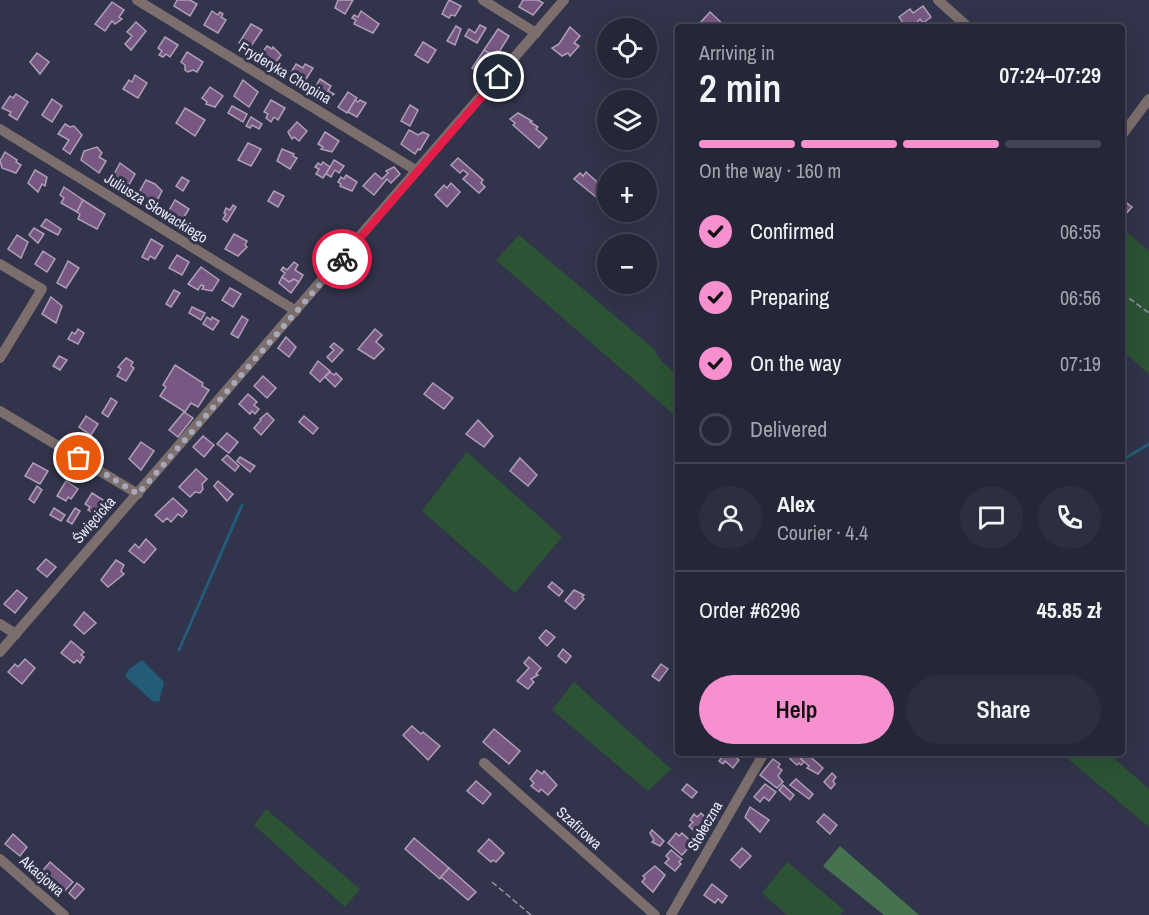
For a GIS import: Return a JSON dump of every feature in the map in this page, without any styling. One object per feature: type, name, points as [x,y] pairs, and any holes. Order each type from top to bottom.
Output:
[{"type":"street","name":"Fryderyka Chopina","points":[[137,0],[417,171]]},
{"type":"street","points":[[483,0],[536,33]]},
{"type":"street","name":"Święcicka","points":[[0,652],[564,0]]},
{"type":"street","points":[[938,0],[965,24]]},
{"type":"street","points":[[1125,131],[1149,99]]},
{"type":"street","name":"Juliusza Słowackiego","points":[[0,129],[296,311]]},
{"type":"street","points":[[0,264],[42,289],[0,358]]},
{"type":"street","points":[[0,411],[138,494]]},
{"type":"street","points":[[0,624],[15,634]]},
{"type":"street","name":"Stołeczna","points":[[672,915],[762,756]]},
{"type":"street","name":"Szafirowa","points":[[484,763],[655,915]]},
{"type":"street","name":"Akacjowa","points":[[0,859],[64,915]]},
{"type":"path","points":[[1125,295],[1149,313]]},
{"type":"path","points":[[492,882],[531,915]]},
{"type":"green space","points":[[1125,231],[1149,251],[1149,374],[1125,353]]},
{"type":"green space","points":[[519,235],[654,349],[661,361],[675,373],[675,415],[496,260]]},
{"type":"green space","points":[[467,452],[562,537],[515,593],[422,511]]},
{"type":"green space","points":[[574,682],[671,769],[648,791],[552,710]]},
{"type":"green space","points":[[1065,756],[1111,756],[1149,789],[1149,827]]},
{"type":"green space","points":[[266,809],[360,889],[345,907],[254,825]]},
{"type":"green space","points":[[840,846],[919,915],[884,915],[823,866]]},
{"type":"green space","points":[[787,862],[844,910],[840,915],[787,915],[762,893]]},
{"type":"water","points":[[142,660],[164,682],[159,702],[152,701],[125,676],[128,670]]},
{"type":"building","points":[[177,0],[190,0],[197,4],[190,16],[174,6]]},
{"type":"building","points":[[338,0],[353,0],[345,14],[335,8]]},
{"type":"building","points":[[449,0],[461,6],[455,16],[451,15],[449,18],[442,14]]},
{"type":"building","points":[[523,0],[538,0],[543,3],[533,15],[519,7]]},
{"type":"building","points":[[112,2],[124,10],[119,17],[122,19],[115,24],[112,21],[105,31],[95,24]]},
{"type":"building","points":[[923,6],[931,17],[923,23],[920,19],[916,24],[904,24],[899,17],[910,9],[913,13]]},
{"type":"building","points":[[212,11],[218,15],[220,12],[223,14],[221,17],[226,20],[218,33],[204,25]]},
{"type":"building","points":[[361,11],[379,24],[373,33],[354,24],[356,20],[352,18],[354,15],[358,17]]},
{"type":"building","points":[[710,12],[723,24],[701,24]]},
{"type":"building","points":[[136,22],[146,31],[131,50],[125,44],[132,36],[127,32]]},
{"type":"building","points":[[251,24],[262,30],[249,49],[239,43]]},
{"type":"building","points":[[480,25],[486,28],[477,43],[465,36],[469,29],[475,33]]},
{"type":"building","points":[[456,26],[461,29],[455,45],[447,41]]},
{"type":"building","points":[[570,27],[580,36],[574,43],[579,46],[570,56],[568,53],[562,56],[552,48],[559,44]]},
{"type":"building","points":[[498,29],[509,36],[494,56],[484,50]]},
{"type":"building","points":[[165,37],[178,45],[170,57],[166,54],[163,57],[159,55],[162,51],[158,48]]},
{"type":"building","points":[[423,42],[436,50],[428,63],[415,55]]},
{"type":"building","points":[[267,46],[272,49],[273,47],[281,55],[273,66],[259,57]]},
{"type":"building","points":[[484,50],[493,56],[481,74],[472,68]]},
{"type":"building","points":[[187,52],[203,62],[197,72],[193,70],[188,72],[181,62]]},
{"type":"building","points":[[37,53],[49,62],[40,74],[30,62]]},
{"type":"building","points":[[296,64],[303,68],[305,64],[313,68],[303,84],[294,81],[289,76]]},
{"type":"building","points":[[135,75],[147,83],[138,98],[123,89],[129,80],[132,82]]},
{"type":"building","points":[[320,79],[331,86],[328,91],[334,94],[327,99],[313,91]]},
{"type":"building","points":[[243,80],[258,92],[249,107],[234,96]]},
{"type":"building","points":[[210,87],[223,96],[215,107],[206,104],[207,102],[202,98]]},
{"type":"building","points":[[348,92],[357,98],[347,113],[338,107]]},
{"type":"building","points":[[16,94],[28,102],[17,120],[9,115],[11,112],[2,108],[10,96],[13,98]]},
{"type":"building","points":[[52,99],[62,106],[52,122],[42,115]]},
{"type":"building","points":[[271,100],[285,108],[278,120],[274,117],[271,122],[266,118],[268,114],[264,112]]},
{"type":"building","points":[[355,100],[366,103],[357,117],[348,112]]},
{"type":"building","points":[[410,105],[418,110],[410,126],[401,121]]},
{"type":"building","points":[[232,106],[247,114],[243,122],[228,113]]},
{"type":"building","points":[[185,108],[205,120],[195,136],[176,123]]},
{"type":"building","points":[[518,113],[532,121],[530,122],[538,127],[536,129],[547,138],[539,148],[513,125],[515,123],[510,119]]},
{"type":"building","points":[[251,117],[262,124],[259,129],[252,125],[250,128],[246,126]]},
{"type":"building","points":[[297,122],[307,131],[299,141],[294,137],[292,139],[288,132]]},
{"type":"building","points":[[65,124],[70,127],[74,126],[82,135],[70,154],[63,149],[69,140],[58,134]]},
{"type":"building","points":[[409,130],[418,135],[423,132],[429,135],[415,154],[401,144]]},
{"type":"building","points":[[325,132],[339,141],[332,152],[321,149],[323,147],[318,144]]},
{"type":"building","points":[[248,143],[261,149],[251,166],[238,160]]},
{"type":"building","points":[[97,147],[102,153],[99,157],[106,161],[99,173],[81,160],[84,151]]},
{"type":"building","points":[[282,149],[294,154],[293,156],[297,158],[290,169],[277,161]]},
{"type":"building","points":[[5,152],[21,165],[16,173],[2,168],[0,161]]},
{"type":"building","points":[[458,158],[483,180],[481,183],[485,187],[479,193],[463,179],[468,174],[463,170],[460,173],[451,165]]},
{"type":"building","points":[[334,160],[344,166],[339,173],[335,170],[331,177],[326,174]]},
{"type":"building","points":[[323,162],[330,167],[323,178],[316,174],[319,169],[315,167],[318,163],[321,165]]},
{"type":"building","points":[[120,163],[135,174],[129,185],[124,182],[122,185],[112,178]]},
{"type":"building","points":[[394,167],[400,174],[391,183],[387,179],[374,195],[363,186],[375,173],[382,179],[388,173],[386,171]]},
{"type":"building","points":[[35,170],[47,177],[45,186],[42,184],[38,192],[28,183]]},
{"type":"building","points":[[586,172],[597,182],[596,197],[574,179],[580,173],[583,176]]},
{"type":"building","points":[[346,175],[357,182],[352,191],[340,186],[338,182]]},
{"type":"building","points":[[182,177],[189,181],[183,191],[176,186]]},
{"type":"building","points":[[146,180],[155,184],[162,191],[156,203],[138,194]]},
{"type":"building","points":[[451,183],[460,192],[447,207],[435,195],[444,185],[447,188]]},
{"type":"building","points":[[64,187],[83,200],[77,212],[61,203],[64,198],[60,195]]},
{"type":"building","points":[[274,191],[284,196],[278,207],[268,201]]},
{"type":"building","points":[[83,200],[105,214],[97,229],[78,219],[80,214],[77,212]]},
{"type":"building","points":[[175,200],[189,209],[181,222],[167,214]]},
{"type":"building","points":[[1125,201],[1132,207],[1125,215]]},
{"type":"building","points":[[233,205],[236,207],[227,222],[223,219],[226,214],[224,213],[226,208],[230,210]]},
{"type":"building","points":[[46,219],[61,229],[58,235],[41,226]]},
{"type":"building","points":[[34,228],[44,234],[38,243],[29,235]]},
{"type":"building","points":[[234,234],[247,241],[245,245],[247,247],[238,256],[225,249]]},
{"type":"building","points":[[17,235],[28,242],[21,258],[8,249]]},
{"type":"building","points":[[151,239],[163,246],[155,259],[150,256],[148,260],[142,257]]},
{"type":"building","points":[[43,251],[55,259],[47,272],[35,264]]},
{"type":"building","points":[[177,255],[189,262],[182,275],[169,268]]},
{"type":"building","points":[[68,261],[79,268],[66,288],[57,283]]},
{"type":"building","points":[[294,262],[298,265],[295,270],[303,275],[299,282],[294,279],[289,282],[282,277],[285,273],[281,270],[283,267],[287,270]]},
{"type":"building","points":[[201,267],[219,280],[212,291],[202,289],[204,286],[201,285],[198,290],[188,284]]},
{"type":"building","points":[[282,277],[289,282],[294,279],[299,282],[291,293],[279,283]]},
{"type":"building","points":[[230,288],[241,294],[233,307],[222,300]]},
{"type":"building","points":[[174,290],[180,293],[171,307],[166,304]]},
{"type":"building","points":[[51,297],[62,306],[56,323],[42,314]]},
{"type":"building","points":[[192,307],[205,313],[201,320],[189,313]]},
{"type":"building","points":[[242,316],[248,320],[238,338],[231,334]]},
{"type":"building","points":[[207,317],[219,321],[213,330],[203,324]]},
{"type":"building","points":[[78,329],[84,333],[78,344],[68,339],[72,332],[75,334]]},
{"type":"building","points":[[375,329],[382,335],[376,342],[384,349],[374,359],[358,349]]},
{"type":"building","points":[[286,337],[296,347],[289,357],[278,348]]},
{"type":"building","points":[[334,343],[343,350],[332,362],[327,357],[334,350],[330,347]]},
{"type":"building","points":[[59,356],[67,360],[60,370],[53,366]]},
{"type":"building","points":[[126,358],[133,362],[131,366],[134,368],[126,381],[117,376],[121,369],[118,367]]},
{"type":"building","points":[[318,361],[330,371],[320,382],[310,373]]},
{"type":"building","points":[[175,365],[203,383],[202,386],[209,390],[198,407],[191,403],[185,412],[160,396],[166,387],[163,385]]},
{"type":"building","points":[[330,372],[334,375],[336,373],[342,379],[335,387],[325,377]]},
{"type":"building","points":[[263,376],[276,388],[267,398],[254,386]]},
{"type":"building","points":[[433,383],[453,398],[444,409],[424,394]]},
{"type":"building","points":[[248,394],[257,402],[254,405],[259,409],[255,414],[252,411],[250,414],[239,404]]},
{"type":"building","points":[[111,398],[117,402],[108,417],[102,413]]},
{"type":"building","points":[[184,412],[193,418],[178,437],[169,430]]},
{"type":"building","points":[[267,413],[274,420],[261,435],[254,428]]},
{"type":"building","points":[[86,416],[98,424],[91,435],[79,427]]},
{"type":"building","points":[[304,416],[318,428],[313,434],[299,422]]},
{"type":"building","points":[[478,420],[493,436],[484,447],[466,434]]},
{"type":"building","points":[[227,433],[238,442],[229,453],[217,444]]},
{"type":"building","points":[[203,436],[214,445],[204,457],[193,447]]},
{"type":"building","points":[[141,442],[154,451],[141,470],[129,459]]},
{"type":"building","points":[[227,455],[239,466],[235,471],[222,460]]},
{"type":"building","points":[[240,457],[255,466],[250,472],[237,461]]},
{"type":"building","points":[[520,458],[537,475],[528,486],[510,471]]},
{"type":"building","points":[[33,463],[48,471],[40,484],[25,476]]},
{"type":"building","points":[[196,469],[207,479],[202,484],[203,489],[200,493],[195,492],[190,497],[179,487]]},
{"type":"building","points":[[66,481],[78,489],[71,499],[68,497],[66,501],[57,496]]},
{"type":"building","points":[[218,481],[233,494],[227,501],[214,486]]},
{"type":"building","points":[[37,486],[42,490],[34,503],[29,499]]},
{"type":"building","points":[[92,493],[103,500],[95,514],[88,510],[90,507],[85,504]]},
{"type":"building","points":[[173,498],[187,511],[182,517],[178,514],[171,522],[167,518],[163,522],[155,515]]},
{"type":"building","points":[[54,508],[65,515],[61,521],[50,515]]},
{"type":"building","points":[[75,508],[80,511],[72,524],[67,521]]},
{"type":"building","points":[[146,539],[156,549],[144,563],[129,551],[135,544],[139,548]]},
{"type":"building","points":[[46,559],[56,567],[47,577],[37,569]]},
{"type":"building","points":[[116,560],[124,565],[121,571],[124,574],[108,587],[101,580]]},
{"type":"building","points":[[552,582],[563,591],[559,596],[548,587]]},
{"type":"building","points":[[17,590],[27,598],[15,613],[4,604]]},
{"type":"building","points":[[574,590],[584,595],[582,597],[584,599],[575,609],[565,601]]},
{"type":"building","points":[[84,612],[96,623],[84,634],[74,625]]},
{"type":"building","points":[[546,630],[555,637],[547,646],[539,638]]},
{"type":"building","points":[[71,641],[84,652],[80,663],[77,660],[74,663],[61,653]]},
{"type":"building","points":[[563,649],[571,656],[566,663],[558,656]]},
{"type":"building","points":[[529,657],[541,668],[536,674],[538,675],[531,679],[534,682],[528,689],[517,681],[529,668],[524,663]]},
{"type":"building","points":[[25,659],[35,668],[22,684],[8,672],[15,664],[18,667]]},
{"type":"building","points":[[661,664],[668,669],[659,681],[652,676]]},
{"type":"building","points":[[412,726],[440,746],[428,760],[403,735]]},
{"type":"building","points":[[494,729],[520,751],[509,764],[483,742]]},
{"type":"building","points":[[734,756],[739,760],[733,768],[725,761],[723,764],[719,761],[722,757]]},
{"type":"building","points":[[792,756],[804,756],[801,759],[804,762],[797,765],[790,759]]},
{"type":"building","points":[[804,756],[809,756],[823,768],[818,774],[807,768],[809,766],[801,759]]},
{"type":"building","points":[[773,759],[780,764],[778,767],[782,770],[778,776],[783,782],[777,788],[760,775]]},
{"type":"building","points":[[537,770],[542,774],[544,771],[557,785],[548,795],[541,789],[539,792],[531,786],[534,783],[530,779]]},
{"type":"building","points":[[832,773],[836,777],[831,789],[824,782]]},
{"type":"building","points":[[796,779],[813,794],[809,799],[790,785]]},
{"type":"building","points":[[476,781],[491,794],[483,804],[467,791]]},
{"type":"building","points":[[687,784],[697,792],[692,798],[682,790]]},
{"type":"building","points":[[765,784],[776,792],[769,801],[764,797],[760,802],[754,797]]},
{"type":"building","points":[[783,785],[794,795],[790,800],[779,790]]},
{"type":"building","points":[[750,807],[769,820],[760,832],[745,817]]},
{"type":"building","points":[[701,813],[707,819],[695,832],[689,826],[693,822],[690,820],[694,814],[697,817]]},
{"type":"building","points":[[824,814],[837,825],[830,834],[817,822]]},
{"type":"building","points":[[652,830],[664,841],[660,846],[652,842],[654,840],[650,833]]},
{"type":"building","points":[[676,833],[679,836],[682,833],[693,843],[682,855],[668,843]]},
{"type":"building","points":[[13,834],[27,847],[20,856],[5,844]]},
{"type":"building","points":[[414,838],[449,868],[440,879],[405,849]]},
{"type":"building","points":[[489,839],[504,853],[496,862],[493,860],[491,862],[478,851]]},
{"type":"building","points":[[742,848],[751,856],[740,868],[731,860]]},
{"type":"building","points":[[671,850],[682,859],[675,871],[665,863],[669,859],[666,856]]},
{"type":"building","points":[[50,862],[73,882],[61,895],[39,875]]},
{"type":"building","points":[[655,866],[665,875],[653,892],[642,882],[645,878],[643,876]]},
{"type":"building","points":[[449,868],[476,892],[468,900],[441,877]]},
{"type":"building","points":[[77,883],[84,889],[75,899],[69,893]]},
{"type":"building","points":[[712,884],[727,896],[722,903],[718,899],[715,903],[704,895]]},
{"type":"waterway","points":[[1125,458],[1149,444]]},
{"type":"waterway","points":[[179,650],[242,505]]},
{"type":"way so far","points":[[79,458],[138,494],[342,259]]},
{"type":"route","points":[[342,259],[499,77]]}]
